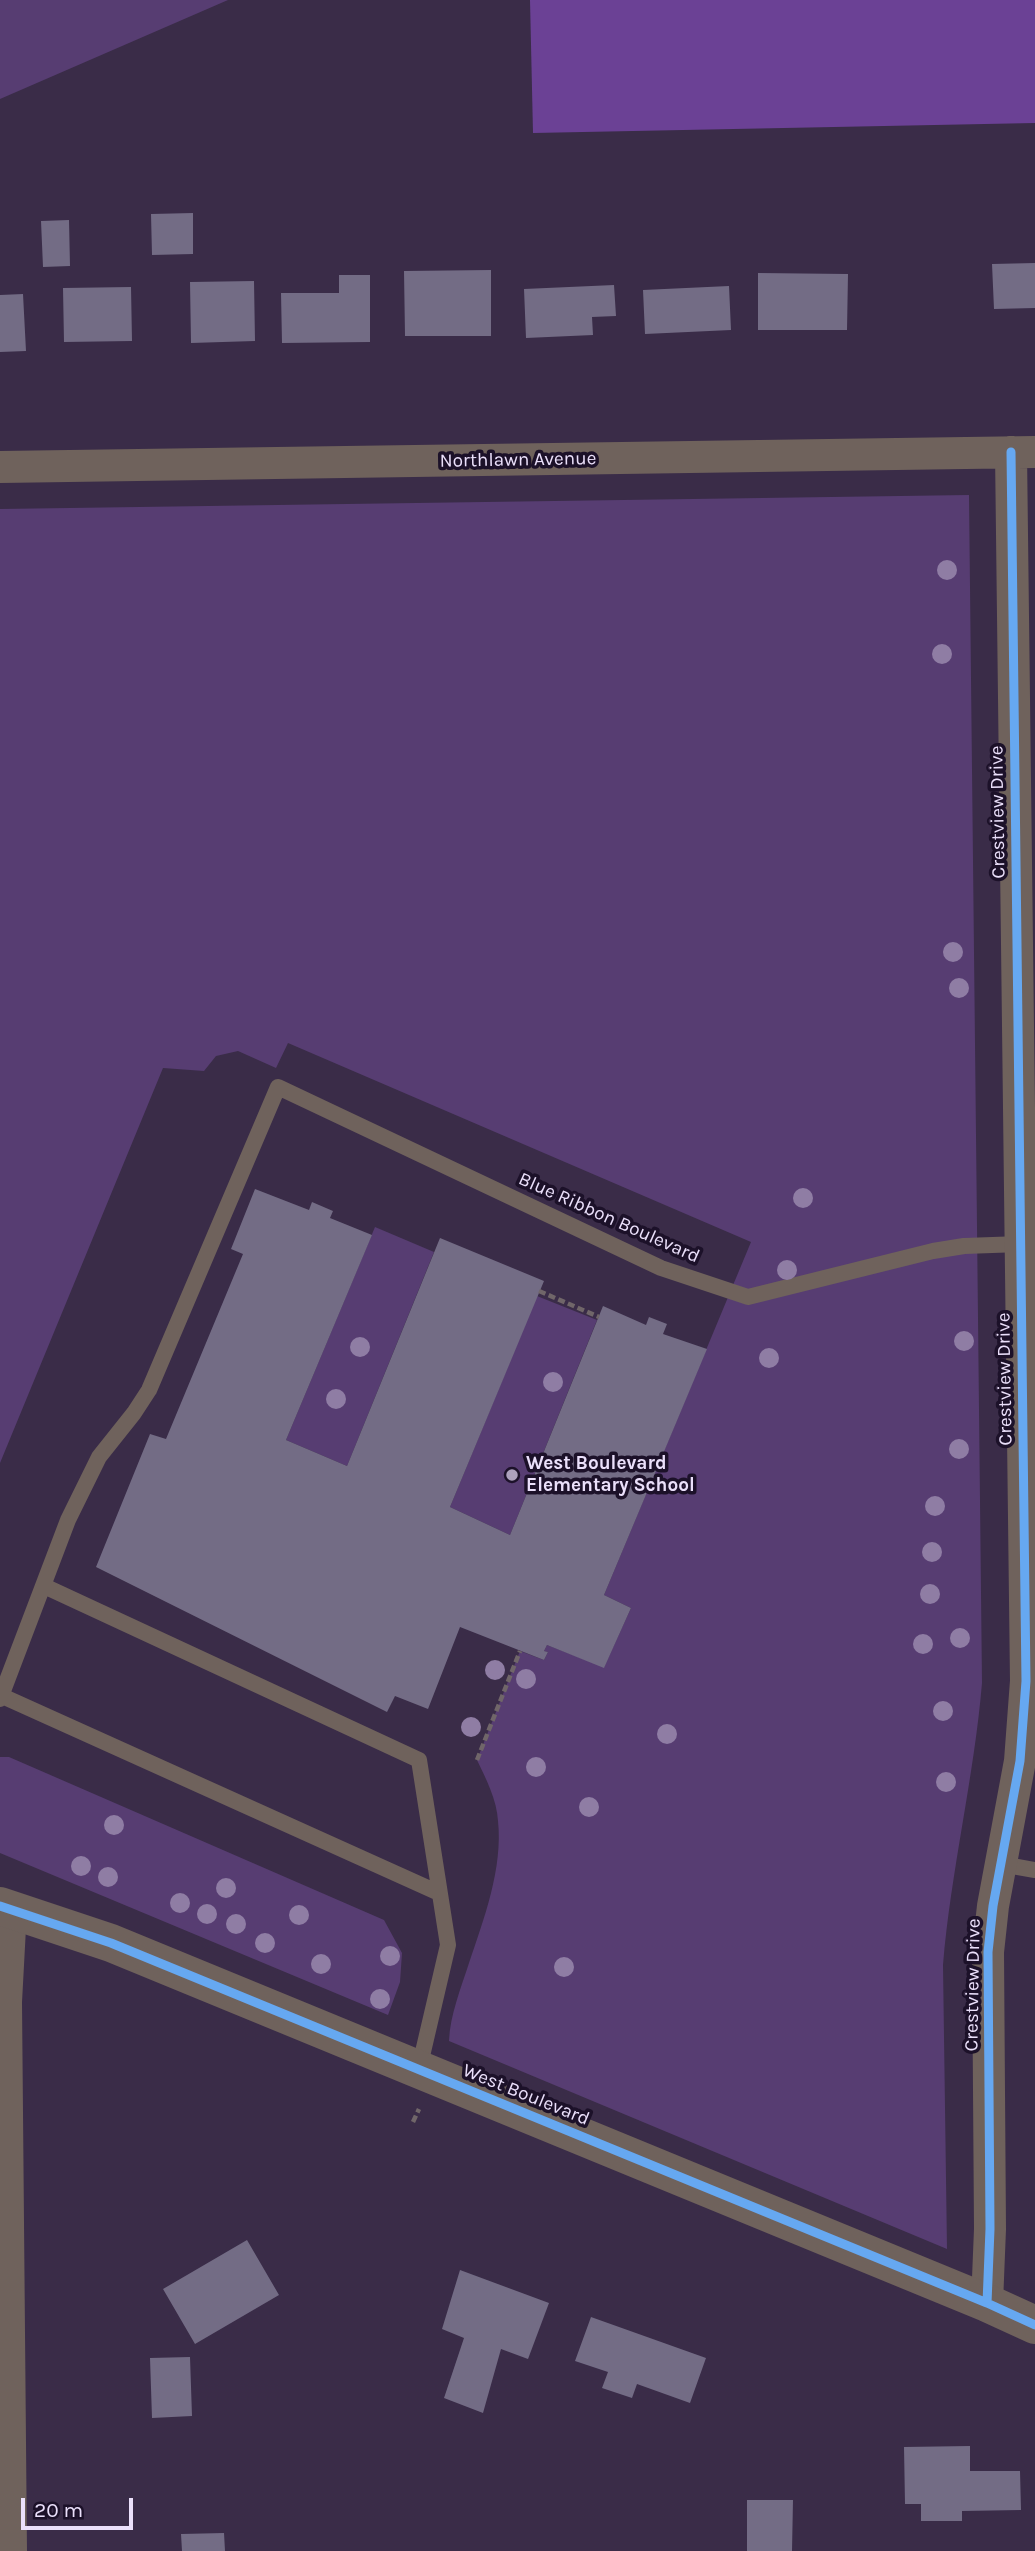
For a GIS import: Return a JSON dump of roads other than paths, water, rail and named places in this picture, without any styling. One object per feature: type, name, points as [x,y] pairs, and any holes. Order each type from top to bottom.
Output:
[{"type":"street","name":"Northlawn Avenue","points":[[0,467],[1023,452]]},
{"type":"street","name":"Crestview Drive","points":[[987,2303],[990,2229],[988,1952],[993,1906],[1020,1761],[1026,1681],[1028,1211],[1023,452]]},
{"type":"street","name":"West Boulevard","points":[[5,1908],[111,1943],[1035,2325]]},
{"type":"street","points":[[5,1908],[10,2551]]},
{"type":"lane","name":"Blue Ribbon Boulevard","points":[[44,1586],[68,1520],[99,1457],[149,1390],[278,1087],[661,1268],[748,1297],[933,1251],[964,1246],[1026,1260]]},
{"type":"lane","points":[[419,2069],[448,1945],[419,1760],[44,1586],[1,1698],[439,1894]]},
{"type":"lane","points":[[1001,1864],[1035,1870]]},
{"type":"place","name":"West Boulevard Elementary School","points":[[512,1475]]}]
